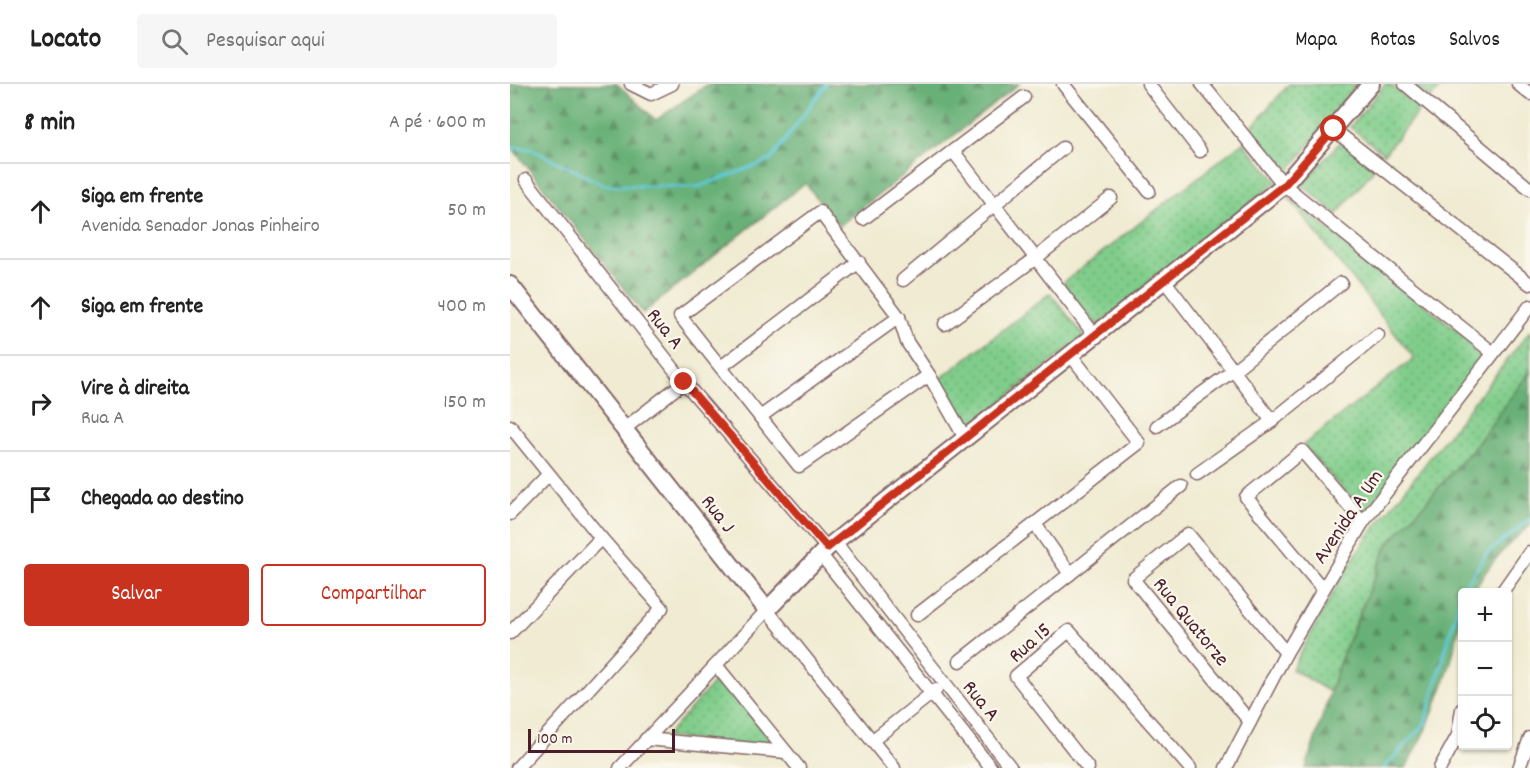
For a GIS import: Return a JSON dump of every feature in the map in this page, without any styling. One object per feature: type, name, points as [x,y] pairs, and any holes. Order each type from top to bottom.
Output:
[{"type":"main road","points":[[767,610],[828,548],[1284,185],[1371,84]]},
{"type":"main road","name":"Rua J","points":[[510,285],[767,610]]},
{"type":"street","points":[[631,84],[651,94],[672,84]]},
{"type":"street","points":[[1148,84],[1200,151]]},
{"type":"street","points":[[1202,84],[1284,185],[1492,352]]},
{"type":"street","points":[[1405,84],[1530,189]]},
{"type":"street","points":[[1518,84],[1530,94]]},
{"type":"street","points":[[1067,85],[1149,191]]},
{"type":"street","points":[[863,219],[1024,97]]},
{"type":"street","points":[[1334,129],[1530,284]]},
{"type":"street","points":[[903,280],[1063,148]]},
{"type":"street","points":[[953,152],[1094,334]]},
{"type":"street","name":"Rua A","points":[[526,180],[684,382],[944,684],[1011,768]]},
{"type":"street","points":[[945,324],[1036,258],[1111,198]]},
{"type":"street","points":[[929,375],[799,466],[681,316],[820,212],[899,316],[907,342],[929,375],[966,438]]},
{"type":"street","points":[[721,367],[859,262]]},
{"type":"street","points":[[1164,280],[1272,421]]},
{"type":"street","points":[[1157,426],[1234,370],[1341,283]]},
{"type":"street","name":"Avenida A Um","points":[[1226,768],[1322,588],[1363,522],[1492,352],[1530,306]]},
{"type":"street","points":[[760,417],[899,316]]},
{"type":"street","points":[[1197,474],[1272,421],[1378,335]]},
{"type":"street","points":[[917,615],[1139,443],[1070,354]]},
{"type":"street","points":[[624,429],[684,382]]},
{"type":"street","points":[[510,426],[548,475],[662,608],[517,768]]},
{"type":"street","points":[[1322,588],[1246,497],[1302,451],[1363,522]]},
{"type":"street","points":[[510,514],[548,475]]},
{"type":"street","points":[[960,661],[1181,486]]},
{"type":"street","points":[[1035,524],[1070,574]]},
{"type":"street","name":"Rua Quatorze","points":[[1250,722],[1133,579],[1188,534],[1286,653]]},
{"type":"street","points":[[510,633],[601,538]]},
{"type":"street","name":"Rua A","points":[[828,548],[932,693],[989,766]]},
{"type":"street","points":[[1505,588],[1530,552]]},
{"type":"street","points":[[620,768],[767,610]]},
{"type":"street","name":"Rua J","points":[[767,610],[894,768]]},
{"type":"street","name":"Rua 15","points":[[1088,768],[1016,676],[1069,632],[1190,768]]},
{"type":"street","points":[[716,664],[799,768]]},
{"type":"street","points":[[873,740],[944,684]]},
{"type":"street","points":[[1440,768],[1458,735]]},
{"type":"street","points":[[1519,768],[1530,738]]},
{"type":"street","points":[[646,739],[786,752]]},
{"type":"street","points":[[989,766],[1000,754]]},
{"type":"green space","points":[[510,84],[617,84],[656,120],[708,84],[1019,84],[839,226],[805,183],[643,313],[510,145]]},
{"type":"green space","points":[[1289,84],[1357,84],[1288,172],[1251,128]]},
{"type":"green space","points":[[1385,84],[1390,84],[1420,109],[1384,154],[1350,127]]},
{"type":"green space","points":[[1413,84],[1443,84],[1430,99]]},
{"type":"green space","points":[[1341,141],[1374,169],[1337,214],[1302,185]]},
{"type":"green space","points":[[1243,142],[1277,182],[1097,326],[1063,283]]},
{"type":"green space","points":[[1288,197],[1486,353],[1364,514],[1303,445],[1414,358]]},
{"type":"green space","points":[[1050,293],[1084,336],[971,426],[939,380]]},
{"type":"green space","points":[[1530,331],[1530,372],[1478,443],[1387,546],[1330,692],[1292,669],[1339,582],[1366,539]]},
{"type":"green space","points":[[1530,371],[1530,526],[1498,556],[1476,588],[1458,588],[1458,631],[1451,660],[1436,706],[1406,768],[1306,768],[1339,664],[1387,546],[1478,443]]},
{"type":"green space","points":[[720,676],[779,748],[665,737]]},
{"type":"waterway","points":[[510,148],[531,149],[604,185],[698,187],[771,160],[826,84]]},
{"type":"waterway","points":[[1384,768],[1425,723],[1463,589],[1486,554],[1530,519]]},
{"type":"route","points":[[684,382],[827,548],[1284,185],[1334,129]]}]
